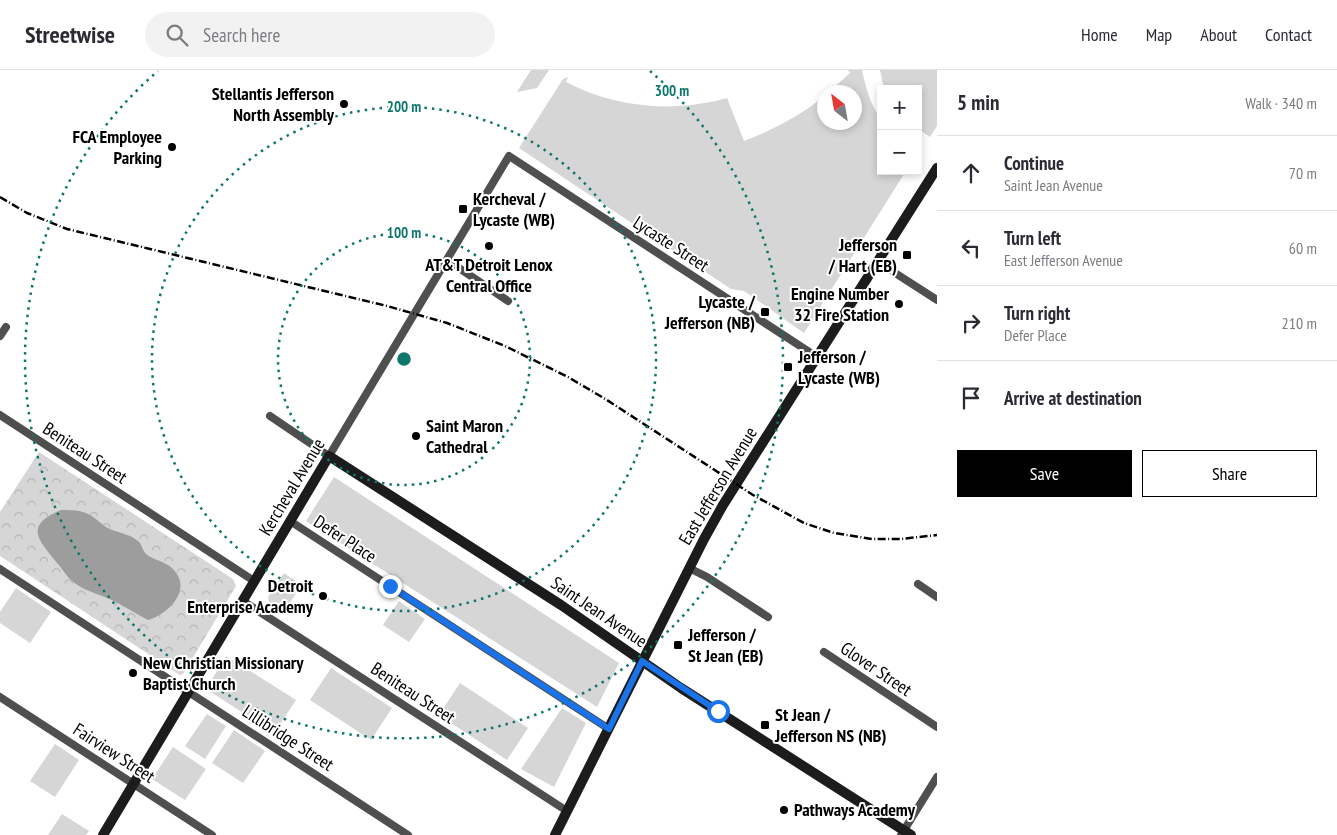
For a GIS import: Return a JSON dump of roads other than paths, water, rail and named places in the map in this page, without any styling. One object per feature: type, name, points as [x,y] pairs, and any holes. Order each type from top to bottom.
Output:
[{"type":"street","name":"Kercheval Avenue","points":[[103,835],[509,156]]},
{"type":"street","name":"Lycaste Street","points":[[509,156],[817,358]]},
{"type":"street","name":"East Jefferson Avenue","points":[[555,835],[689,568],[723,505],[937,168]]},
{"type":"street","points":[[447,260],[508,301]]},
{"type":"street","points":[[878,262],[937,300]]},
{"type":"street","points":[[0,336],[6,327]]},
{"type":"street","name":"Beniteau Street","points":[[0,415],[254,582]]},
{"type":"street","name":"Saint Jean Avenue","points":[[270,416],[561,605],[642,661],[905,833]]},
{"type":"street","name":"Defer Place","points":[[290,521],[609,729]]},
{"type":"street","points":[[689,568],[707,577],[768,616]]},
{"type":"street","name":"Lillibridge Street","points":[[0,569],[408,835]]},
{"type":"street","points":[[918,584],[937,596]]},
{"type":"street","name":"Beniteau Street","points":[[243,601],[567,811]]},
{"type":"street","name":"Glover Street","points":[[824,652],[937,727]]},
{"type":"street","name":"Fairview Street","points":[[0,697],[212,835]]},
{"type":"street","points":[[905,833],[937,778]]},
{"type":"railway","points":[[0,197],[27,213],[67,229],[387,306],[447,323],[505,346],[568,377],[607,400],[753,495],[804,523],[834,533],[872,539],[901,539],[937,535]]},
{"type":"place","name":"Stellantis Jefferson North Assembly","points":[[344,104]]},
{"type":"place","name":"FCA Employee Parking","points":[[172,147]]},
{"type":"place","name":"Kercheval / Lycaste (WB)","points":[[463,209]]},
{"type":"place","name":"AT&T Detroit Lenox Central Office","points":[[489,246]]},
{"type":"place","name":"Jefferson / Hart (EB)","points":[[907,255]]},
{"type":"place","name":"Engine Number 32 Fire Station","points":[[899,304]]},
{"type":"place","name":"Lycaste / Jefferson (NB)","points":[[765,312]]},
{"type":"place","name":"Jefferson / Lycaste (WB)","points":[[788,367]]},
{"type":"place","name":"Saint Maron Cathedral","points":[[416,436]]},
{"type":"place","name":"Detroit Enterprise Academy","points":[[323,596]]},
{"type":"place","name":"Jefferson / St Jean (EB)","points":[[678,645]]},
{"type":"place","name":"New Christian Missionary Baptist Church","points":[[133,673]]},
{"type":"place","name":"St Jean / Jefferson NS (NB)","points":[[765,725]]},
{"type":"place","name":"Pathways Academy","points":[[784,810]]}]
